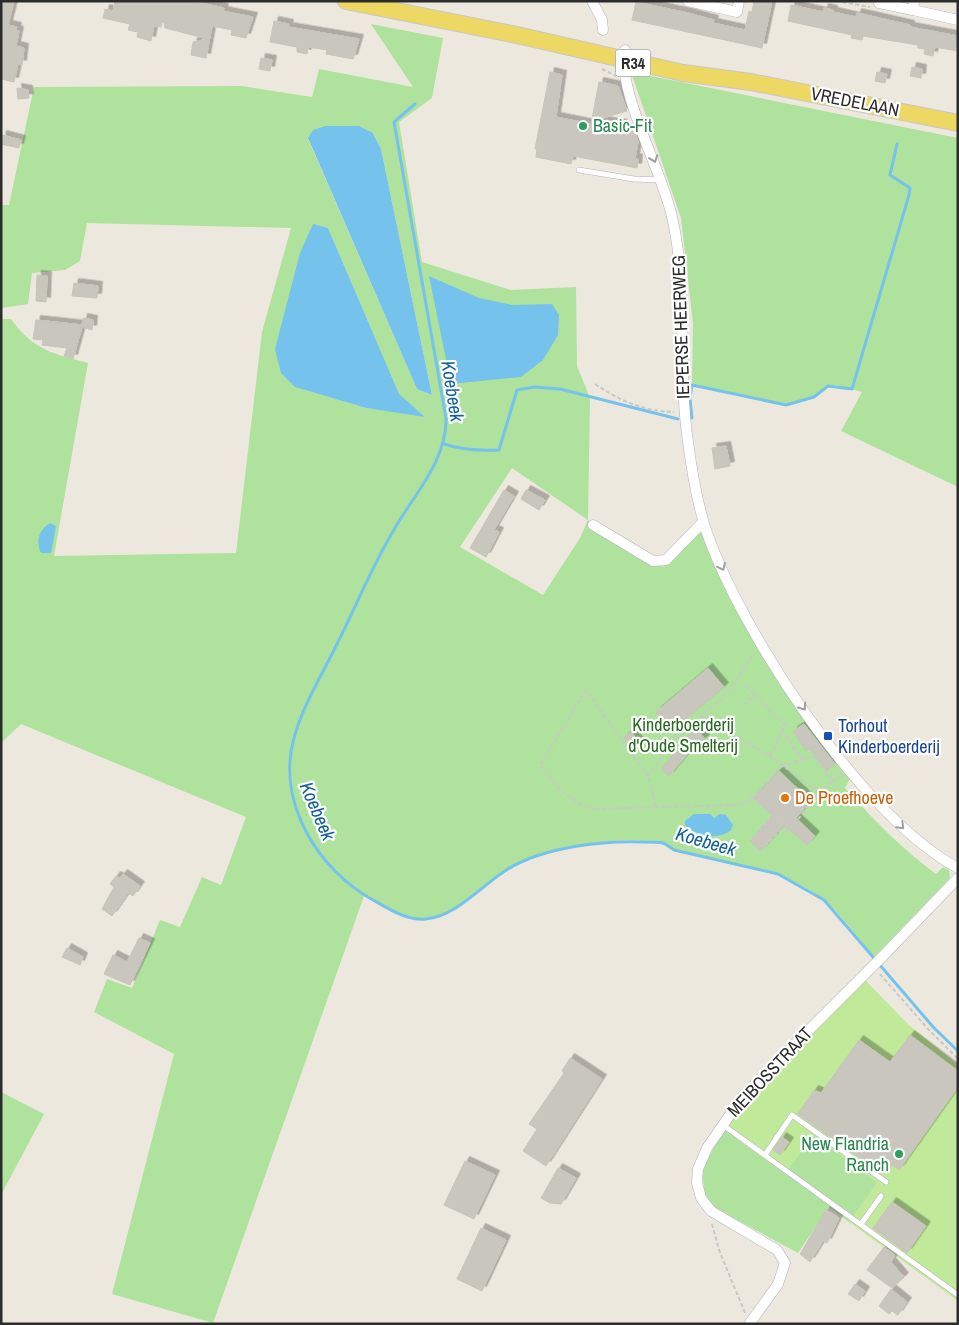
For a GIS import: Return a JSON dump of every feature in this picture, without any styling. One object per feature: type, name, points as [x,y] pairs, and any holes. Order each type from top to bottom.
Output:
[{"type":"main road","name":"VREDELAAN","points":[[346,1],[624,55],[683,73],[752,82],[958,123]]},
{"type":"street","points":[[592,1],[602,20],[602,30]]},
{"type":"street","points":[[688,1],[737,12],[739,1]]},
{"type":"street","points":[[879,3],[913,6],[958,20]]},
{"type":"street","name":"IEPERSE HEERWEG","points":[[624,55],[624,81],[662,180],[672,216],[680,259],[684,412],[692,471],[704,522],[723,570],[763,645],[795,696],[848,768],[905,830],[932,853],[958,868]]},
{"type":"street","points":[[593,525],[653,561],[666,560],[704,522]]},
{"type":"street","name":"MEIBOSSTRAAT","points":[[750,1323],[778,1284],[785,1262],[777,1250],[711,1211],[700,1198],[697,1183],[698,1169],[707,1148],[743,1096],[872,968],[958,878]]},
{"type":"lane","points":[[579,170],[634,179],[662,180]]},
{"type":"lane","points":[[765,1155],[792,1114],[886,1182]]},
{"type":"lane","points":[[722,1124],[958,1295]]},
{"type":"lane","points":[[861,1224],[881,1196]]},
{"type":"path","points":[[836,1],[875,8],[879,3]]},
{"type":"path","points":[[594,384],[621,400],[640,408],[684,412]]},
{"type":"path","points":[[648,776],[679,736],[730,691],[752,654],[763,645]]},
{"type":"path","points":[[746,686],[785,725],[770,756]]},
{"type":"path","points":[[656,807],[648,776],[631,749],[586,690],[540,765],[560,790],[581,805],[593,809],[738,806],[752,797],[782,766],[813,756]]},
{"type":"path","points":[[744,705],[754,695]]},
{"type":"path","points":[[702,716],[770,756],[822,794]]},
{"type":"path","points":[[782,730],[802,759]]},
{"type":"path","points":[[811,752],[834,782]]},
{"type":"path","points":[[752,797],[788,831],[822,794],[826,786],[834,782],[848,768]]},
{"type":"path","points":[[754,836],[772,816]]},
{"type":"path","points":[[765,846],[784,827]]},
{"type":"path","points":[[872,968],[880,974],[928,1029],[958,1058]]},
{"type":"path","points":[[711,1211],[713,1232],[719,1250],[750,1323]]},
{"type":"green space","name":"Kinderboerderij d'Oude Smelterij","points":[[371,24],[443,38],[432,98],[399,122],[422,262],[511,290],[576,287],[577,366],[590,398],[588,520],[664,567],[696,534],[702,533],[743,621],[850,779],[845,788],[912,855],[936,874],[943,867],[949,870],[950,878],[874,957],[836,912],[823,899],[807,888],[751,867],[674,850],[659,843],[639,840],[593,843],[528,860],[501,873],[451,910],[428,919],[419,920],[403,916],[364,896],[213,1323],[112,1294],[174,1054],[94,1012],[107,979],[132,988],[160,920],[180,927],[202,877],[221,885],[246,817],[21,724],[1,743],[1,319],[11,319],[28,338],[45,349],[88,363],[54,556],[236,553],[262,332],[291,228],[87,223],[80,261],[65,270],[32,273],[28,304],[1,308],[1,205],[9,205],[34,87],[242,86],[312,97],[319,69],[413,87]],"holes":[[[359,126],[374,134],[381,149],[432,395],[417,389],[308,139]],[[328,228],[399,395],[424,416],[366,408],[296,387]],[[512,468],[588,520],[580,538],[543,595],[460,547]]]},
{"type":"green space","points":[[631,72],[958,138],[958,487],[841,431],[862,392],[835,385],[828,386],[814,397],[786,405],[692,385],[693,323],[681,218]]},
{"type":"green space","name":"New Flandria Ranch","points":[[864,979],[909,1025],[958,1065],[958,1301],[849,1222],[877,1183],[814,1135],[785,1174],[724,1130],[741,1107]]},
{"type":"green space","points":[[1,1092],[44,1114],[1,1195]]},
{"type":"green space","points":[[724,1130],[814,1135],[878,1183],[849,1222],[829,1207],[798,1253],[717,1209],[705,1199],[702,1169]]},
{"type":"water","points":[[326,126],[359,126],[373,133],[381,149],[432,395],[417,389],[308,138],[313,130]]},
{"type":"water","points":[[313,224],[328,228],[399,394],[425,417],[366,408],[295,387],[281,373],[275,349],[300,253]]},
{"type":"water","points":[[429,276],[479,298],[512,305],[552,304],[559,315],[558,335],[543,360],[521,377],[451,384]]},
{"type":"water","points":[[50,523],[56,526],[51,553],[41,553],[38,544],[39,536]]},
{"type":"water","points":[[694,814],[710,814],[714,818],[720,814],[726,815],[733,825],[731,830],[726,833],[708,836],[695,832],[685,825],[685,821]]},
{"type":"building","points":[[1,1],[14,1],[8,25],[17,27],[16,30],[19,31],[16,46],[24,48],[22,65],[18,64],[14,82],[1,79]]},
{"type":"building","points":[[115,1],[192,1],[224,8],[223,11],[253,17],[246,38],[231,35],[232,30],[212,26],[206,58],[191,55],[193,42],[208,39],[165,28],[163,18],[161,27],[154,26],[151,41],[137,37],[138,32],[128,30],[130,24],[103,18],[105,9],[113,11]]},
{"type":"building","points":[[754,1],[772,1],[762,48],[632,20],[636,2],[688,13],[714,20],[713,23],[745,30],[749,11],[752,12]]},
{"type":"building","points":[[791,5],[823,12],[824,8],[856,17],[857,13],[910,25],[910,27],[958,36],[958,51],[935,47],[933,56],[924,54],[925,49],[918,48],[918,45],[863,36],[862,40],[851,38],[852,35],[788,21]]},
{"type":"building","points":[[274,21],[289,24],[288,27],[359,39],[353,59],[326,54],[327,50],[308,47],[307,54],[297,52],[297,47],[270,42]]},
{"type":"building","points":[[261,58],[272,60],[270,71],[259,69]]},
{"type":"building","points":[[912,67],[922,69],[921,78],[910,76]]},
{"type":"building","points":[[550,72],[562,75],[556,117],[591,124],[599,82],[618,86],[627,111],[596,120],[623,124],[622,132],[634,129],[638,142],[635,158],[638,159],[637,168],[573,156],[571,164],[536,157],[537,149],[535,149]]},
{"type":"building","points":[[877,72],[887,74],[885,83],[875,81]]},
{"type":"building","points":[[17,88],[28,90],[29,98],[18,99]]},
{"type":"building","points":[[2,135],[21,140],[19,148],[1,144]]},
{"type":"building","points":[[37,275],[47,276],[46,302],[36,301]]},
{"type":"building","points":[[74,283],[98,286],[97,298],[72,296]]},
{"type":"building","points":[[83,318],[93,320],[92,330],[82,327],[73,359],[64,356],[67,348],[42,345],[43,340],[33,339],[36,320],[82,325]]},
{"type":"building","points":[[726,446],[730,466],[715,469],[712,448]]},
{"type":"building","points":[[504,490],[514,496],[494,530],[499,532],[486,557],[470,548]]},
{"type":"building","points":[[526,490],[545,500],[539,510],[521,499]]},
{"type":"building","points":[[708,668],[724,687],[672,731],[656,712]]},
{"type":"building","points":[[804,724],[835,764],[827,771],[810,749],[806,751],[793,731]]},
{"type":"building","points":[[696,728],[705,739],[691,750],[669,776],[661,769]]},
{"type":"building","points":[[631,732],[641,745],[634,751],[624,738]]},
{"type":"building","points":[[779,771],[811,801],[796,818],[815,836],[807,845],[784,825],[761,851],[750,841],[773,815],[754,798]]},
{"type":"building","points":[[123,874],[140,886],[133,896],[128,893],[112,916],[102,909],[114,887],[110,884],[116,876],[120,878]]},
{"type":"building","points":[[139,938],[150,943],[130,985],[104,974],[113,955],[127,962]]},
{"type":"building","points":[[67,948],[83,957],[80,965],[62,957]]},
{"type":"building","name":"New Flandria Ranch","points":[[910,1035],[958,1071],[958,1087],[899,1170],[891,1164],[883,1174],[798,1114],[814,1090],[821,1093],[859,1040],[890,1062]]},
{"type":"building","points":[[570,1058],[602,1079],[546,1166],[523,1151],[537,1129],[529,1124],[564,1073],[562,1071]]},
{"type":"building","points":[[782,1137],[789,1142],[780,1155],[773,1150]]},
{"type":"building","points":[[465,1161],[495,1175],[474,1219],[444,1205]]},
{"type":"building","points":[[558,1168],[576,1178],[561,1204],[550,1203],[541,1198]]},
{"type":"building","points":[[892,1202],[926,1226],[907,1253],[873,1228]]},
{"type":"building","points":[[826,1210],[839,1218],[827,1243],[823,1241],[810,1262],[800,1254]]},
{"type":"building","points":[[481,1228],[506,1240],[482,1291],[457,1279]]},
{"type":"building","points":[[884,1247],[895,1255],[891,1262],[904,1277],[892,1288],[867,1270]]},
{"type":"building","points":[[855,1284],[865,1291],[859,1301],[848,1294]]},
{"type":"building","points":[[891,1289],[907,1302],[898,1315],[892,1311],[889,1314],[879,1306]]},
{"type":"waterway","name":"Koebeek","points":[[415,104],[394,122],[446,418],[445,433],[436,462],[379,556],[308,701],[298,726],[290,762],[291,786],[306,832],[319,852],[335,871],[353,887],[392,910],[405,916],[419,919],[437,917],[459,906],[499,875],[523,861],[575,846],[611,842],[661,843],[674,850],[778,874],[824,900],[934,1028],[958,1051]]},
{"type":"waterway","points":[[692,418],[690,399],[692,385],[786,405],[814,397],[828,386],[852,389],[909,195],[910,188],[890,175],[897,144]]},
{"type":"waterway","points":[[444,444],[471,450],[499,450],[517,390],[535,387],[560,389],[678,419]]},
{"type":"place","name":"Basic-Fit","points":[[583,126]]},
{"type":"place","name":"Torhout Kinderboerderij","points":[[828,736]]},
{"type":"place","name":"De Proefhoeve","points":[[785,798]]},
{"type":"place","name":"New Flandria Ranch","points":[[899,1154]]}]
